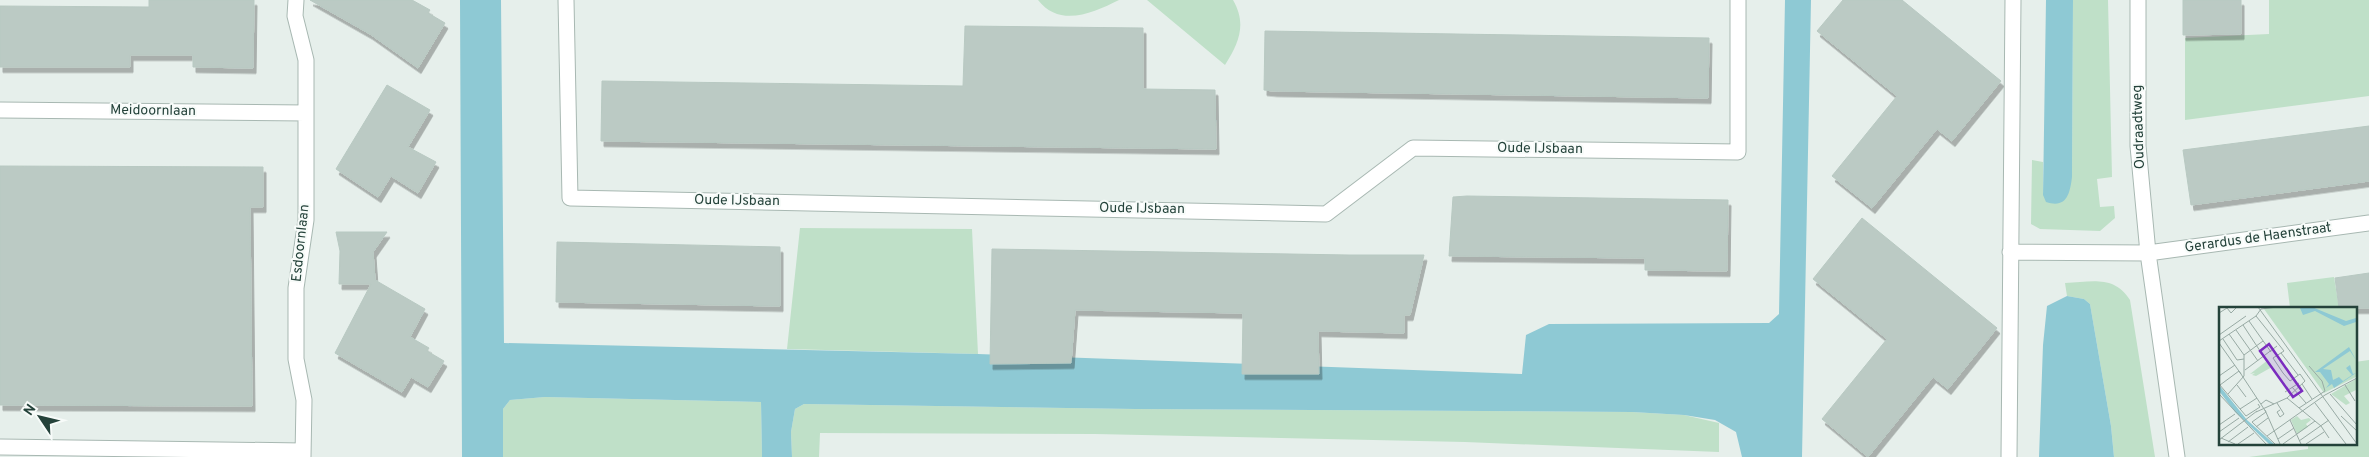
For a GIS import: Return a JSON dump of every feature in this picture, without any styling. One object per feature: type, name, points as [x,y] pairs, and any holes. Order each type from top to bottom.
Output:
[{"type":"street","name":"Esdoornlaan","points":[[296,0],[295,16],[306,60],[306,220],[296,288],[296,359],[304,400],[303,454]]},
{"type":"street","name":"Oude IJsbaan","points":[[566,0],[570,198],[1326,214],[1414,148],[1738,152],[1738,0]]},
{"type":"street","points":[[2009,457],[2013,0]]},
{"type":"street","name":"Oudraadtweg","points":[[2138,0],[2138,146],[2148,253],[2177,457]]},
{"type":"street","name":"Meidoornlaan","points":[[0,110],[306,113]]},
{"type":"street","name":"Gerardus de Haenstraat","points":[[2148,253],[2369,223]]},
{"type":"street","points":[[2010,252],[2148,253]]},
{"type":"street","points":[[0,447],[303,454]]},
{"type":"green space","points":[[1038,0],[1119,0],[1088,13],[1066,16],[1056,14],[1047,9]]},
{"type":"green space","points":[[1147,0],[1233,0],[1240,17],[1240,33],[1225,65]]},
{"type":"green space","points":[[2073,0],[2108,0],[2112,177],[2097,179],[2100,207],[2114,206],[2115,218],[2100,231],[2040,229],[2031,224],[2032,160],[2043,162],[2043,195],[2072,177]]},
{"type":"green space","points":[[2269,0],[2369,0],[2369,96],[2185,120],[2185,38],[2269,34]]},
{"type":"green space","points":[[800,228],[972,229],[978,354],[787,349]]},
{"type":"green space","points":[[2334,277],[2339,307],[2290,307],[2287,283]]},
{"type":"green space","points":[[2093,281],[2110,283],[2124,292],[2130,300],[2155,457],[2114,457],[2111,426],[2090,304],[2084,299],[2067,296],[2065,283]]},
{"type":"green space","points":[[2369,360],[2369,457],[2249,457],[2308,449],[2308,444],[2356,444],[2356,362]]},
{"type":"green space","points":[[545,397],[761,402],[762,457],[503,457],[503,409],[510,400]]},
{"type":"green space","points":[[804,404],[1135,409],[1632,412],[1684,415],[1719,423],[1719,452],[1465,442],[1095,434],[820,433],[819,457],[792,457],[791,432],[795,409]]},
{"type":"water","points":[[460,0],[501,0],[504,343],[978,354],[1522,374],[1526,335],[1549,324],[1769,323],[1779,314],[1785,0],[1811,0],[1802,457],[1742,457],[1736,432],[1715,420],[1684,415],[1632,412],[1135,409],[804,404],[795,409],[791,432],[792,457],[762,457],[761,402],[545,397],[510,400],[503,409],[503,457],[462,457]]},
{"type":"water","points":[[2046,0],[2073,0],[2072,177],[2066,198],[2059,203],[2053,204],[2046,202],[2043,195]]},
{"type":"water","points":[[2067,296],[2084,299],[2090,304],[2111,426],[2114,457],[2039,457],[2043,345],[2047,306]]},
{"type":"building","points":[[149,0],[254,0],[253,68],[193,67],[193,55],[130,55],[130,67],[0,67],[0,6],[149,7]]},
{"type":"building","points":[[310,0],[412,0],[430,10],[428,13],[445,23],[418,68],[370,34]]},
{"type":"building","points":[[1843,0],[1902,0],[2001,81],[1952,141],[1937,129],[1872,208],[1832,176],[1897,96],[1817,31]]},
{"type":"building","points":[[2183,0],[2241,0],[2241,34],[2183,35]]},
{"type":"building","points":[[965,26],[1143,28],[1143,89],[1215,90],[1216,149],[601,141],[602,81],[963,86]]},
{"type":"building","points":[[1265,31],[1709,38],[1708,98],[1264,90]]},
{"type":"building","points":[[387,85],[430,110],[408,147],[436,162],[418,193],[391,176],[378,197],[336,169]]},
{"type":"building","points":[[2369,126],[2369,181],[2191,205],[2183,150]]},
{"type":"building","points":[[0,166],[263,167],[263,207],[250,207],[252,406],[0,405]]},
{"type":"building","points":[[1453,197],[1728,200],[1727,271],[1645,270],[1645,258],[1449,256]]},
{"type":"building","points":[[1862,218],[1997,328],[1948,389],[1933,377],[1868,457],[1822,419],[1887,339],[1813,279]]},
{"type":"building","points":[[336,232],[387,232],[373,252],[375,280],[425,309],[410,337],[429,348],[427,351],[444,361],[428,387],[411,377],[402,392],[335,353],[371,284],[339,284],[340,251]]},
{"type":"building","points":[[557,242],[780,247],[780,306],[556,302]]},
{"type":"building","points":[[992,249],[1424,255],[1410,315],[1404,315],[1404,333],[1318,331],[1319,374],[1242,374],[1243,313],[1075,310],[1071,363],[990,364]]},
{"type":"building","points":[[2369,273],[2369,308],[2339,307],[2335,278]]}]
